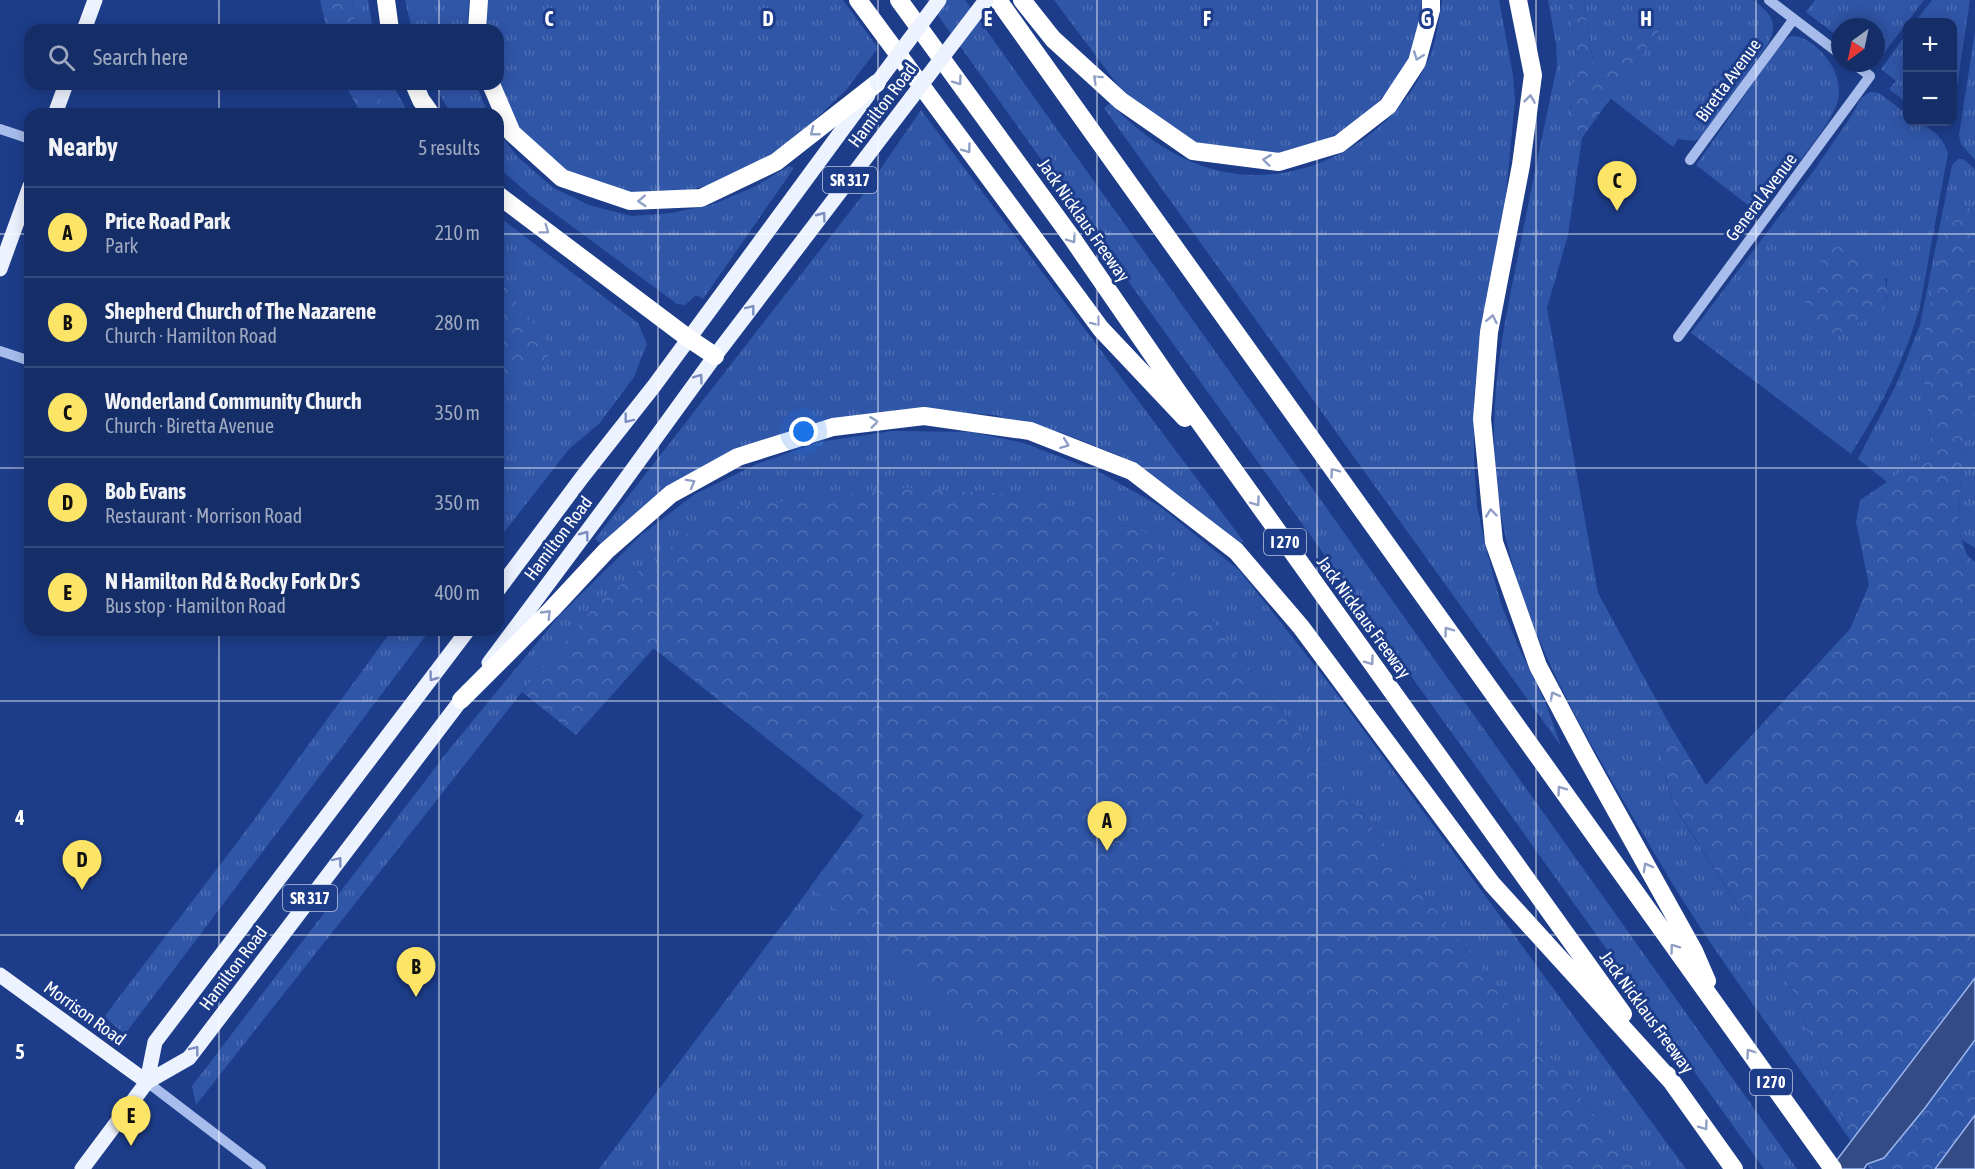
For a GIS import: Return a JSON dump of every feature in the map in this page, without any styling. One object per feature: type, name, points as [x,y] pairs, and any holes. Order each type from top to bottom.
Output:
[{"type":"highway","points":[[386,0],[389,24]]},
{"type":"highway","points":[[477,24],[479,0]]},
{"type":"highway","points":[[858,0],[1101,329],[1231,466]]},
{"type":"highway","name":"Jack Nicklaus Freeway","points":[[898,0],[1072,238],[1231,466],[1734,1169]]},
{"type":"highway","name":"I 270","points":[[998,0],[1833,1169]]},
{"type":"highway","points":[[1022,0],[1053,39],[1121,101],[1193,151],[1279,162],[1339,144],[1388,106],[1417,62],[1431,10],[1431,0]]},
{"type":"highway","points":[[1518,0],[1533,75],[1521,165],[1489,332],[1482,419],[1494,542],[1538,666],[1694,951],[1721,1013]]},
{"type":"highway","points":[[504,114],[512,133],[562,178],[630,201],[701,198],[776,162],[877,83]]},
{"type":"highway","points":[[417,90],[427,108]]},
{"type":"highway","points":[[494,90],[501,108]]},
{"type":"highway","points":[[504,200],[688,338],[716,356]]},
{"type":"highway","points":[[461,700],[614,544],[671,494],[738,457],[833,427],[924,416],[1030,431],[1132,471],[1236,551],[1301,627],[1492,884],[1673,1083]]},
{"type":"main road","points":[[86,24],[95,0]]},
{"type":"main road","name":"Hamilton Road","points":[[504,582],[654,386],[939,0]]},
{"type":"main road","name":"Hamilton Road","points":[[82,1169],[147,1082],[189,1058],[461,700],[716,356],[986,0]]},
{"type":"main road","points":[[58,108],[64,90]]},
{"type":"main road","points":[[0,269],[24,203]]},
{"type":"main road","name":"Hamilton Road","points":[[147,1082],[155,1042],[463,636]]},
{"type":"main road","name":"Morrison Road","points":[[0,975],[147,1082]]},
{"type":"street","points":[[1769,0],[1831,47]]},
{"type":"street","name":"Biretta Avenue","points":[[1690,160],[1793,20]]},
{"type":"street","name":"General Avenue","points":[[1678,338],[1870,76],[1865,72]]},
{"type":"street","points":[[0,129],[24,137]]},
{"type":"street","points":[[0,351],[24,359]]},
{"type":"street","points":[[147,1082],[261,1169]]},
{"type":"green space","points":[[320,0],[352,0],[355,24],[326,24]]},
{"type":"green space","points":[[352,0],[368,0],[372,24],[355,24]]},
{"type":"green space","points":[[405,0],[469,0],[467,24],[411,24]]},
{"type":"green space","points":[[488,0],[843,0],[878,48],[846,90],[800,134],[763,160],[710,185],[666,195],[628,195],[565,172],[517,127],[501,90],[504,90],[504,24],[486,24]]},
{"type":"green space","points":[[927,0],[965,0],[1797,1169],[1764,1169]]},
{"type":"green space","points":[[1054,0],[1422,0],[1417,38],[1406,65],[1392,86],[1370,111],[1347,129],[1318,143],[1287,153],[1222,151],[1188,140],[1139,106],[1117,84]]},
{"type":"green space","points":[[1442,0],[1499,0],[1513,75],[1515,100],[1505,204],[1479,345],[1474,399],[1477,507],[1501,604],[1546,704],[1561,746],[1104,108],[1110,103],[1156,143],[1182,158],[1212,169],[1245,175],[1278,174],[1310,166],[1341,153],[1369,135],[1393,113],[1414,87],[1432,51]]},
{"type":"green space","points":[[1548,0],[1568,0],[1576,56],[1571,106],[1575,126],[1582,138],[1568,235],[1547,308],[1598,593],[1671,727],[1661,762],[1675,808],[1793,991],[1851,1141],[1737,981],[1666,874],[1576,717],[1534,626],[1517,579],[1504,530],[1496,480],[1495,405],[1506,317],[1557,66],[1556,44]]},
{"type":"green space","points":[[1568,0],[1583,0],[1593,61],[1602,73],[1607,71],[1652,13],[1662,16],[1661,28],[1582,138],[1575,126],[1571,106],[1576,56]]},
{"type":"green space","points":[[1583,0],[1753,0],[1769,14],[1773,29],[1768,44],[1701,137],[1695,141],[1678,139],[1673,147],[1610,98],[1661,28],[1607,71],[1601,73],[1593,61]]},
{"type":"green space","points":[[1815,0],[1924,0],[1910,18],[1903,18],[1903,28],[1885,52],[1885,18],[1831,18],[1831,31],[1806,12]]},
{"type":"green space","points":[[1932,0],[1970,0],[1957,87],[1957,18],[1918,18]]},
{"type":"green space","points":[[1975,31],[1975,160],[1961,144],[1959,135]]},
{"type":"green space","points":[[1797,36],[1811,43],[1823,53],[1831,64],[1831,72],[1835,72],[1838,83],[1838,100],[1826,126],[1757,212],[1696,165],[1786,39]]},
{"type":"green space","points":[[1903,39],[1903,100],[1889,89],[1896,81],[1885,72],[1885,63]]},
{"type":"green space","points":[[348,90],[375,90],[386,108],[358,108]]},
{"type":"green space","points":[[375,90],[395,90],[406,108],[386,108]]},
{"type":"green space","points":[[437,90],[478,90],[486,108],[448,108]]},
{"type":"green space","points":[[1870,92],[1879,93],[1903,111],[1903,126],[1927,127],[1938,136],[1948,153],[1920,306],[1914,326],[1891,383],[1851,454],[1691,333],[1815,169],[1861,98]],"holes":[[[1827,251],[1887,279],[1887,299],[1879,313],[1801,312]]]},
{"type":"green space","points":[[921,110],[1244,542],[1238,543],[1179,495],[1121,456],[1062,433],[994,415],[922,409],[803,427],[601,544],[595,539],[859,200]]},
{"type":"green space","points":[[504,140],[518,157],[552,187],[589,205],[631,216],[671,213],[711,205],[754,187],[789,166],[794,168],[703,299],[696,295],[685,305],[677,304],[531,196],[504,172]]},
{"type":"green space","points":[[1958,159],[1963,159],[1975,169],[1975,211],[1962,205],[1920,355],[1931,437],[1918,461],[1887,482],[1858,459],[1897,383],[1920,325],[1952,165]]},
{"type":"green space","points":[[1962,205],[1975,211],[1975,410],[1964,431],[1958,529],[1967,555],[1975,562],[1975,978],[1851,1141],[1793,991],[1675,807],[1661,762],[1671,727],[1706,785],[1850,629],[1869,585],[1856,522],[1860,500],[1918,461],[1931,437],[1920,355],[1949,211]]},
{"type":"green space","points":[[504,221],[638,323],[647,344],[634,377],[599,424],[569,449],[504,532],[504,385],[547,358],[552,348],[504,286]]},
{"type":"green space","points":[[1845,244],[1861,251],[1880,267],[1886,283],[1886,300],[1879,313],[1869,319],[1843,331],[1825,334],[1803,325],[1801,312],[1827,251]]},
{"type":"green space","points":[[504,286],[552,347],[548,358],[504,385]]},
{"type":"green space","points":[[1975,410],[1975,548],[1962,540],[1958,529],[1964,431]]},
{"type":"green space","points":[[892,431],[971,432],[1024,443],[1099,472],[1158,505],[1239,570],[1331,686],[1686,1169],[1636,1169],[1144,532],[1026,495],[996,494],[1623,1169],[599,1169],[864,816],[598,604],[522,692],[196,1105],[192,1086],[448,751],[559,616],[641,535],[695,494],[757,464],[819,442]]},
{"type":"green space","points":[[904,488],[1026,495],[1144,532],[1636,1169],[1065,1169],[1065,1116],[810,887],[864,815],[654,648],[576,735],[522,692],[598,603],[719,509]]},
{"type":"green space","points":[[388,636],[425,636],[125,1034],[104,1017],[245,832]]},
{"type":"green space","points":[[1975,1040],[1975,1115],[1935,1169],[1870,1169],[1867,1164],[1884,1158],[1925,1108]]},
{"type":"shaded area","points":[[1975,978],[1975,1040],[1925,1108],[1884,1158],[1867,1164],[1864,1169],[1830,1169]]},
{"type":"shaded area","points":[[1975,1115],[1975,1169],[1935,1169]]},
{"type":"place","name":"Wonderland Community Church","points":[[1617,211]]},
{"type":"place","name":"Price Road Park","points":[[1107,851]]},
{"type":"place","name":"Bob Evans","points":[[82,890]]},
{"type":"place","name":"Shepherd Church of The Nazarene","points":[[416,997]]},
{"type":"place","name":"N Hamilton Rd & Rocky Fork Dr S","points":[[131,1146]]}]
